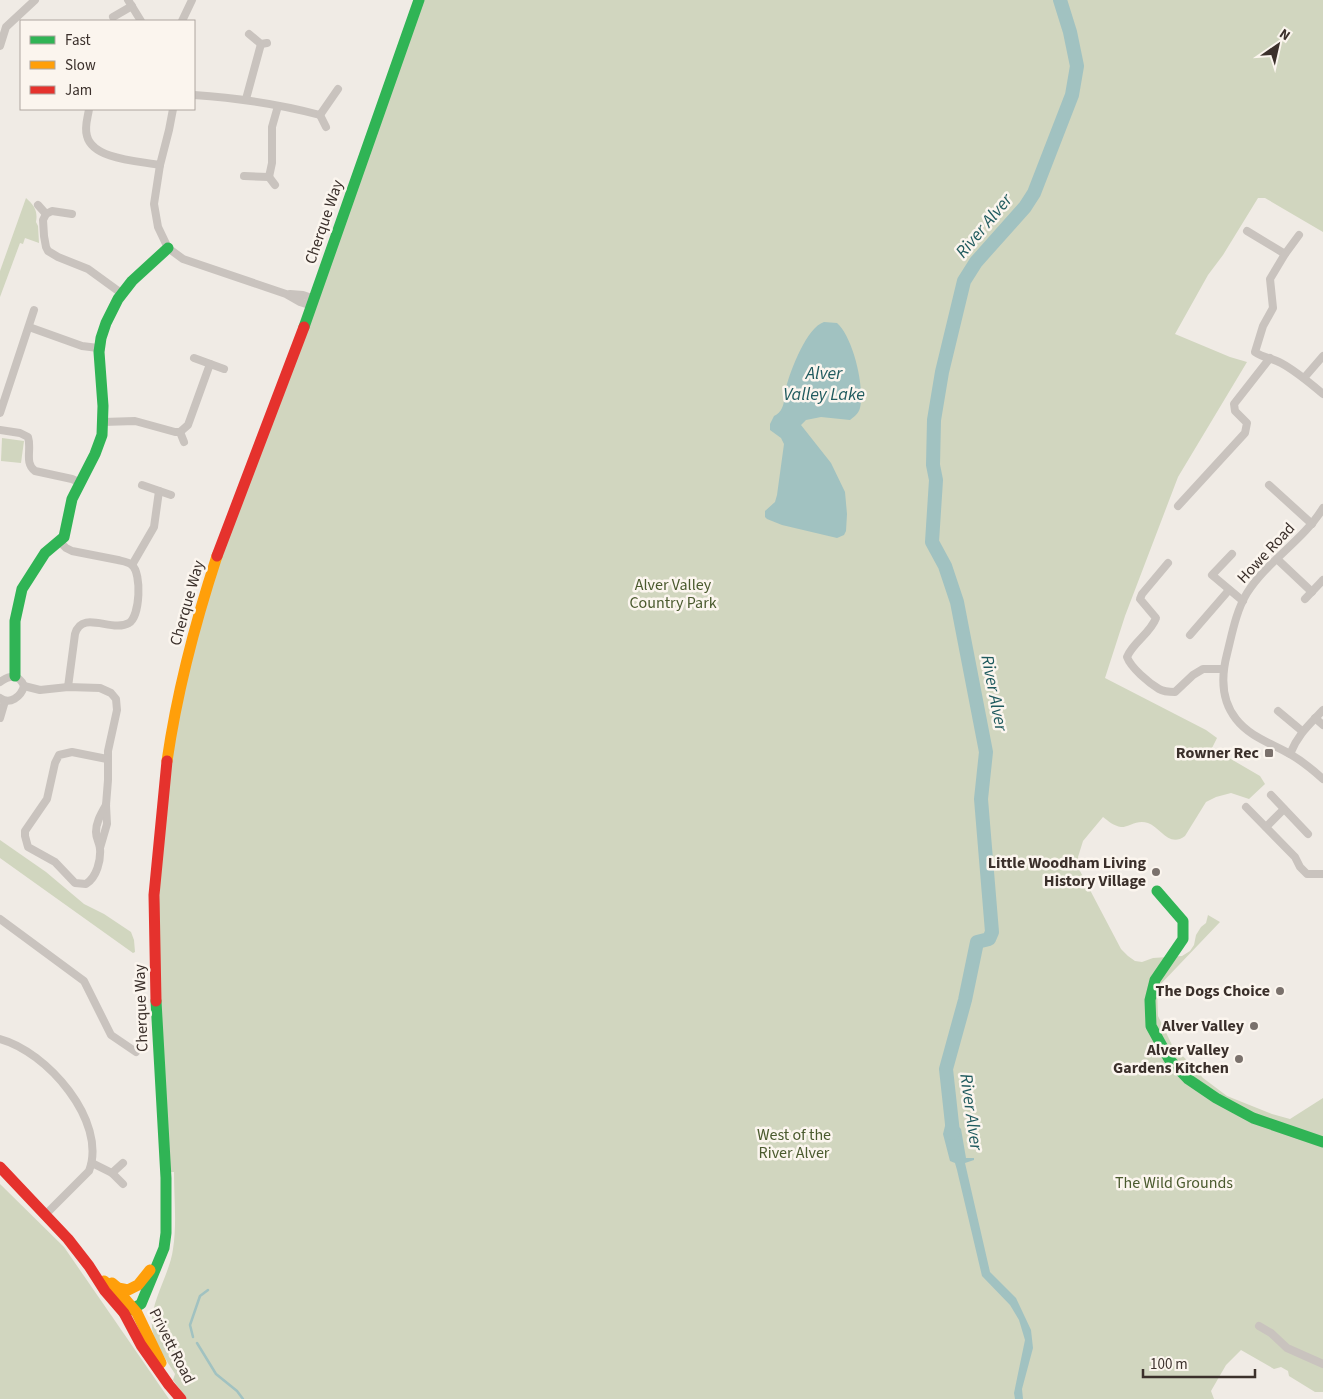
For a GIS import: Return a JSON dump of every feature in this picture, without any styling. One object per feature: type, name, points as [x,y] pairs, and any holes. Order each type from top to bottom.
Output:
[{"type":"street","points":[[0,44],[6,27],[35,0]]},
{"type":"street","points":[[182,20],[192,0]]},
{"type":"street","name":"Cherque Way","points":[[129,1310],[141,1304],[164,1248],[166,1233],[166,1178],[155,988],[154,895],[165,779],[173,721],[192,642],[211,575],[230,520],[314,303],[419,0]]},
{"type":"street","points":[[113,17],[130,3],[140,20]]},
{"type":"street","points":[[246,99],[264,44],[249,34]]},
{"type":"street","points":[[320,115],[338,89]]},
{"type":"street","points":[[195,95],[246,99],[295,108],[320,115],[326,127]]},
{"type":"street","points":[[275,185],[269,177],[272,163],[272,127],[278,106]]},
{"type":"street","points":[[89,110],[87,136],[92,145],[99,151],[116,157],[160,165]]},
{"type":"street","points":[[173,110],[155,192],[155,214],[162,237],[168,248],[184,259],[286,294],[300,302],[314,303]]},
{"type":"street","points":[[244,176],[269,177]]},
{"type":"street","points":[[38,205],[46,214]]},
{"type":"street","points":[[72,214],[52,211],[46,214],[44,236],[48,251],[88,269],[121,293]]},
{"type":"street","points":[[1247,231],[1285,254]]},
{"type":"street","points":[[1300,235],[1285,254],[1270,279],[1273,308],[1263,326],[1256,352],[1260,356],[1282,363],[1323,394]]},
{"type":"street","points":[[15,676],[15,629],[22,588],[37,568],[44,554],[60,542],[66,533],[72,500],[98,448],[104,409],[98,374],[98,348],[105,325],[121,293],[140,271],[168,248]]},
{"type":"street","points":[[0,413],[34,310]]},
{"type":"street","points":[[29,327],[82,346],[98,348]]},
{"type":"street","points":[[1304,378],[1323,356]]},
{"type":"street","points":[[194,358],[224,369]]},
{"type":"street","points":[[1178,506],[1245,433],[1246,423],[1235,411],[1234,404],[1270,358]]},
{"type":"street","points":[[103,422],[135,421],[180,432],[188,425],[210,364]]},
{"type":"street","points":[[0,430],[20,433],[28,437],[31,469],[81,483]]},
{"type":"street","points":[[180,432],[184,442]]},
{"type":"street","points":[[142,485],[171,495]]},
{"type":"street","points":[[1269,485],[1312,524]]},
{"type":"street","points":[[132,565],[154,527],[159,491]]},
{"type":"street","name":"Howe Road","points":[[1323,508],[1312,524],[1247,593],[1234,622],[1223,670],[1224,696],[1236,720],[1261,740],[1290,754],[1323,779]]},
{"type":"street","points":[[60,542],[72,551],[119,560],[132,565],[136,571],[139,586],[135,616],[128,624],[87,622],[78,627],[75,634],[68,687]]},
{"type":"street","points":[[1232,554],[1212,576],[1243,601]]},
{"type":"street","points":[[1277,559],[1312,592]]},
{"type":"street","points":[[1168,563],[1140,599],[1156,618],[1154,624],[1130,650],[1127,657],[1130,665],[1159,690],[1168,692],[1175,692],[1193,675],[1203,669],[1223,670]]},
{"type":"street","points":[[1305,599],[1323,580]]},
{"type":"street","points":[[1190,635],[1229,590]]},
{"type":"street","points":[[0,682],[7,677],[15,676],[21,679],[24,686],[16,698],[10,701],[2,700],[0,718]]},
{"type":"street","points":[[24,686],[40,690],[68,687],[100,688],[111,693],[116,700],[117,710],[108,760],[106,805],[97,824],[96,837],[100,848],[100,856],[96,872],[89,882],[80,885],[75,883],[55,862],[28,847],[25,836],[28,827],[47,800],[55,763],[59,755],[72,752],[108,760]]},
{"type":"street","points":[[1290,754],[1296,740],[1323,710]]},
{"type":"street","points":[[1278,711],[1302,732]]},
{"type":"street","points":[[1315,718],[1323,725]]},
{"type":"street","points":[[1271,795],[1308,834]]},
{"type":"street","points":[[1246,807],[1295,857],[1300,867],[1307,874],[1323,874]]},
{"type":"street","points":[[1266,827],[1284,809]]},
{"type":"street","points":[[1157,891],[1184,921],[1183,939],[1155,980],[1150,1000],[1151,1026],[1169,1059],[1188,1079],[1216,1098],[1253,1118],[1323,1142]]},
{"type":"street","points":[[0,919],[84,981],[111,1035],[136,1052]]},
{"type":"street","points":[[0,1039],[9,1041],[26,1050],[51,1069],[68,1089],[87,1124],[93,1150],[89,1171],[45,1215]]},
{"type":"street","points":[[112,1173],[123,1162]]},
{"type":"street","points":[[92,1163],[112,1173],[123,1184]]},
{"type":"street","points":[[0,1167],[115,1286],[126,1290],[134,1288],[159,1259]]},
{"type":"street","points":[[68,1239],[89,1266],[105,1292],[129,1310],[142,1281]]},
{"type":"street","name":"Cherque Way","points":[[144,1325],[144,1316],[164,1262],[166,1253],[164,1248]]},
{"type":"street","name":"Privett Road","points":[[129,1310],[144,1325],[148,1338],[181,1399]]},
{"type":"street","name":"Privett Road","points":[[129,1310],[136,1336],[169,1386],[181,1399]]},
{"type":"street","points":[[1259,1326],[1271,1333],[1287,1348],[1323,1364]]},
{"type":"green space","name":"Alver Valley Country Park","points":[[419,0],[1323,0],[1323,232],[1265,198],[1258,198],[1223,255],[1208,275],[1175,334],[1230,357],[1247,362],[1178,477],[1125,616],[1105,678],[1206,730],[1217,738],[1212,748],[1260,776],[1265,784],[1249,799],[1231,793],[1206,802],[1185,836],[1179,839],[1174,840],[1165,836],[1148,823],[1140,822],[1121,827],[1103,817],[1083,841],[1078,857],[1080,871],[1121,949],[1135,961],[1142,962],[1153,958],[1182,956],[1190,951],[1194,945],[1196,935],[1206,923],[1208,915],[1220,922],[1157,988],[1158,1016],[1173,1047],[1203,1078],[1227,1096],[1290,1119],[1323,1098],[1323,1392],[1315,1392],[1289,1376],[1288,1371],[1281,1367],[1274,1369],[1241,1350],[1226,1365],[1211,1391],[1214,1399],[187,1399],[173,1380],[175,1374],[157,1344],[152,1323],[155,1302],[171,1259],[175,1230],[174,1172],[170,1172],[155,988],[165,779],[192,642]]},
{"type":"green space","points":[[26,198],[36,211],[39,243],[25,238],[23,244],[20,243],[0,297],[0,271]]},
{"type":"green space","points":[[2,438],[24,441],[21,463],[1,461]]},
{"type":"green space","points":[[0,840],[46,872],[84,904],[104,914],[131,932],[135,952],[133,953],[0,858]]},
{"type":"green space","points":[[0,1184],[64,1247],[169,1399],[0,1399]]},
{"type":"water","name":"Alver Valley Lake","points":[[824,322],[837,323],[843,330],[853,351],[861,388],[859,410],[850,420],[821,417],[806,420],[801,425],[831,463],[845,492],[846,531],[844,535],[837,538],[782,525],[765,517],[765,511],[775,502],[777,495],[784,444],[781,438],[770,430],[770,424],[783,406],[788,380],[800,351],[811,332]]},
{"type":"water","points":[[954,1115],[957,1125],[961,1129],[966,1158],[974,1158],[974,1160],[965,1163],[990,1272],[1016,1298],[1031,1330],[1033,1348],[1022,1389],[1023,1399],[1015,1399],[1014,1393],[1025,1340],[1019,1320],[1010,1305],[982,1276],[957,1170],[955,1163],[950,1161],[943,1134],[947,1118]]},
{"type":"waterway","name":"River Alver","points":[[953,1133],[946,1069],[965,1000],[977,942],[989,939],[992,932],[981,799],[986,752],[957,602],[945,566],[932,542],[936,480],[933,465],[934,420],[942,372],[964,281],[976,262],[1025,207],[1034,193],[1072,95],[1077,66],[1070,32],[1060,0]]},
{"type":"waterway","points":[[193,1337],[190,1325],[200,1296],[208,1290]]},
{"type":"waterway","points":[[197,1343],[216,1374],[237,1391],[243,1399]]},
{"type":"traffic: fast","points":[[304,327],[419,0]]},
{"type":"traffic: fast","points":[[15,676],[15,621],[22,589],[45,553],[64,537],[72,499],[95,454],[102,435],[103,406],[99,352],[106,323],[118,299],[132,281],[168,248]]},
{"type":"traffic: fast","points":[[1157,891],[1183,921],[1183,939],[1155,980],[1150,1000],[1151,1026],[1169,1059],[1188,1079],[1216,1098],[1253,1118],[1323,1142]]},
{"type":"traffic: fast","points":[[124,1313],[141,1304],[164,1248],[166,1233],[166,1178],[156,1001]]},
{"type":"traffic: slow","points":[[167,761],[176,709],[188,658],[217,556]]},
{"type":"traffic: slow","points":[[112,1283],[118,1288],[128,1290],[138,1285],[150,1270]]},
{"type":"traffic: slow","points":[[104,1281],[126,1300],[137,1313],[161,1363]]},
{"type":"traffic: jam","points":[[217,556],[304,327]]},
{"type":"traffic: jam","points":[[156,1001],[154,895],[167,761]]},
{"type":"traffic: jam","points":[[0,1167],[68,1239],[105,1291],[124,1313],[141,1345],[181,1399]]},
{"type":"place","name":"Rowner Rec","points":[[1269,753]]},
{"type":"place","name":"Little Woodham Living History Village","points":[[1156,872]]},
{"type":"place","name":"The Dogs Choice","points":[[1280,991]]},
{"type":"place","name":"Alver Valley","points":[[1254,1026]]},
{"type":"place","name":"Alver Valley Gardens Kitchen","points":[[1239,1059]]},
{"type":"park label","name":"West of the River Alver","points":[[794,1144]]},
{"type":"park label","name":"The Wild Grounds","points":[[1174,1183]]}]
